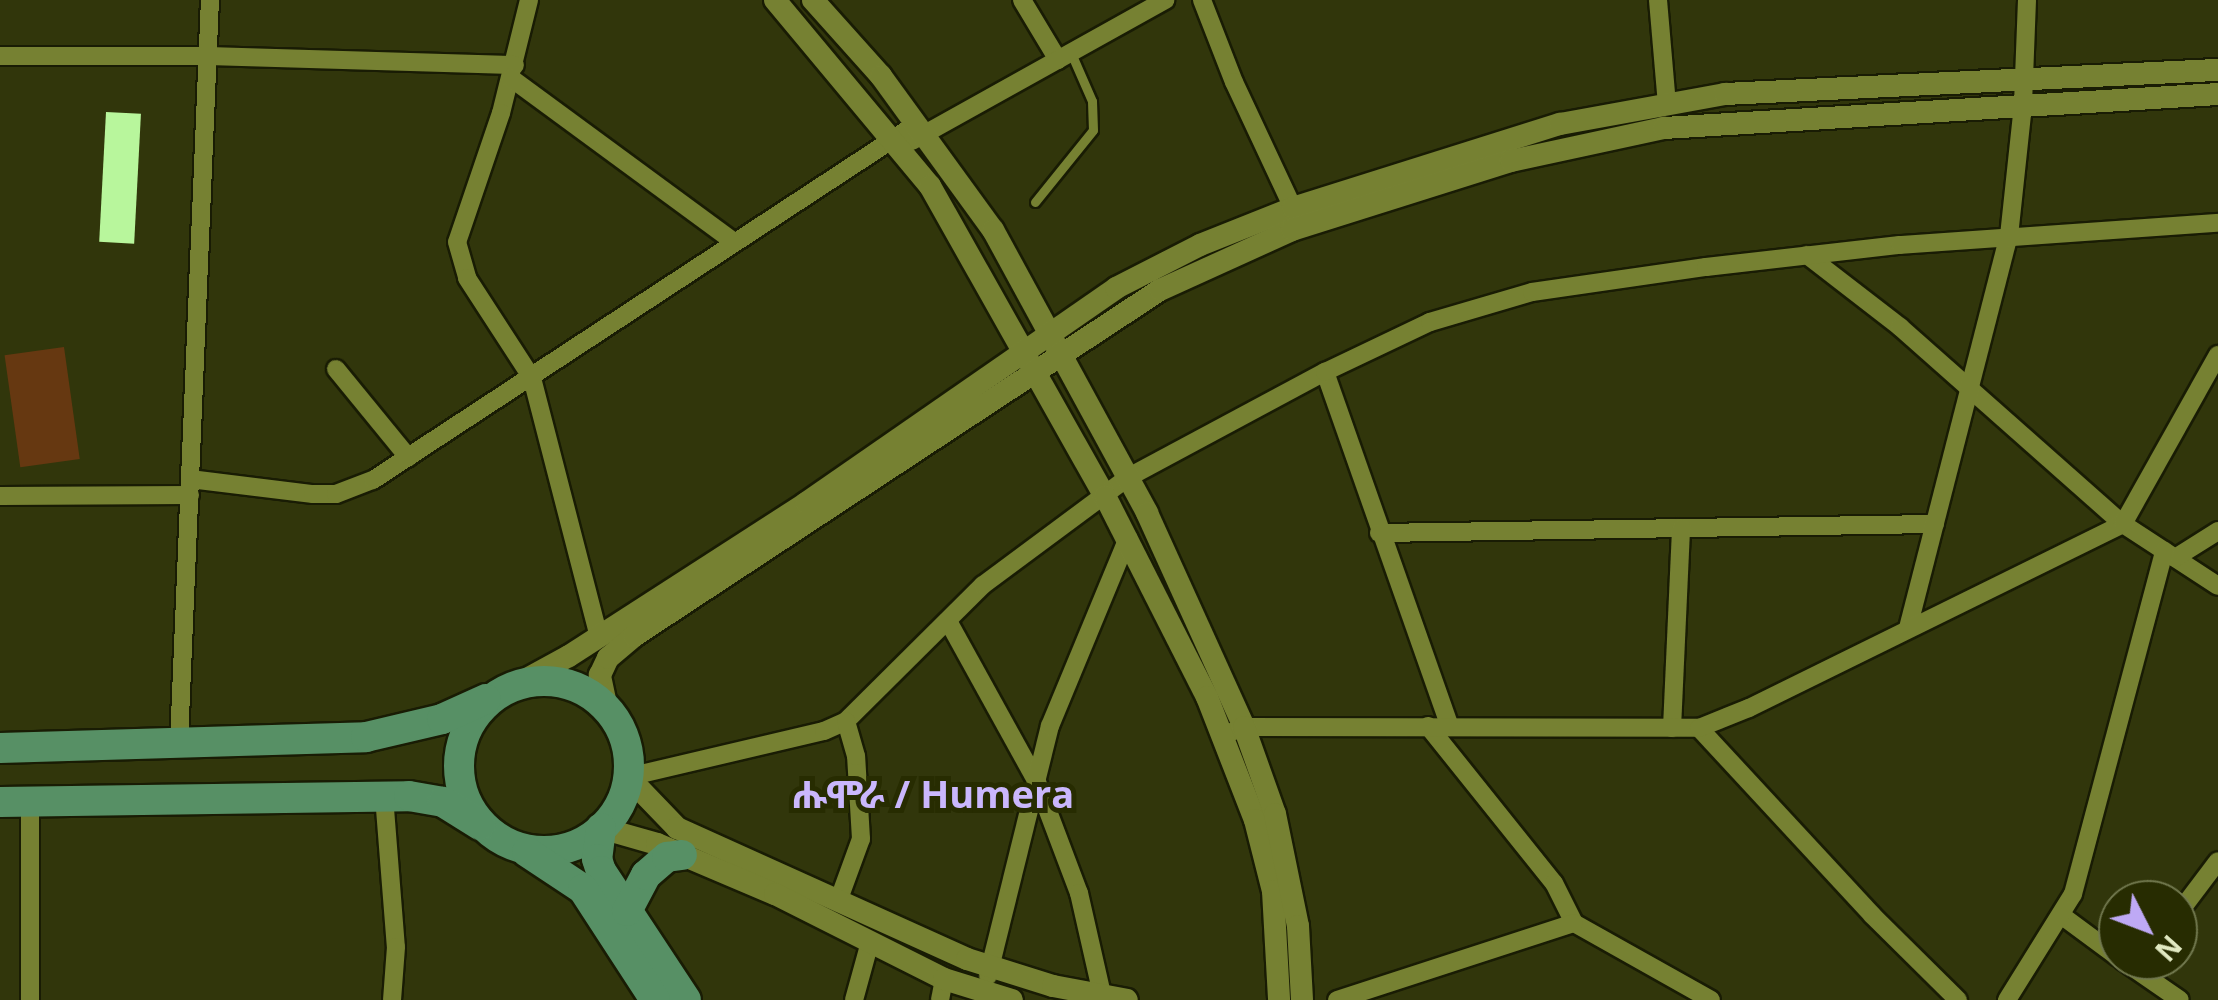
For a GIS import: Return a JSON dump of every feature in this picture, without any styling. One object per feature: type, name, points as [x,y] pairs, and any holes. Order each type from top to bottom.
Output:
[{"type":"main road","points":[[0,748],[366,737],[442,718],[512,687],[537,681],[569,684],[608,709],[625,741],[628,777],[616,810],[600,828],[558,849],[539,850],[502,839],[468,806],[459,760],[474,717],[512,687]]},
{"type":"main road","points":[[15,802],[384,796],[443,802],[550,864],[583,888],[654,1000]]},
{"type":"main road","points":[[600,828],[597,860],[686,1000]]},
{"type":"main road","points":[[627,910],[646,874],[667,857],[682,855]]},
{"type":"street","points":[[179,742],[210,0]]},
{"type":"street","points":[[529,0],[513,71],[457,242],[468,278],[532,378],[598,637]]},
{"type":"street","points":[[775,0],[898,144],[939,201],[1234,731],[1272,891],[1279,1000]]},
{"type":"street","points":[[813,0],[920,129],[993,230],[1127,478],[1289,868],[1302,1000]]},
{"type":"street","points":[[1022,0],[1064,57]]},
{"type":"street","points":[[0,496],[190,488],[336,494],[373,480],[733,241],[920,129],[1064,57],[1165,0]]},
{"type":"street","points":[[1202,0],[1234,82],[1294,208]]},
{"type":"street","points":[[1658,0],[1667,104]]},
{"type":"street","points":[[1908,628],[2009,236],[2027,0]]},
{"type":"street","points":[[0,56],[208,56],[513,71],[733,241]]},
{"type":"street","points":[[1055,343],[1132,280],[1200,245],[1294,208],[1452,167],[1664,128],[2218,70]]},
{"type":"street","points":[[608,709],[600,688],[608,658],[811,509],[1055,343],[1292,230],[1560,124],[1724,94],[2218,94]]},
{"type":"street","points":[[628,777],[824,732],[846,721],[948,621],[1041,539],[1127,478],[1325,372],[1430,322],[1532,292],[1806,256],[2009,236],[2218,224]]},
{"type":"street","points":[[1806,256],[1900,327],[1969,392],[2123,524],[2218,586]]},
{"type":"street","points":[[1234,731],[1428,726],[1700,728],[2123,524],[2218,356]]},
{"type":"street","points":[[336,369],[408,457]]},
{"type":"street","points":[[1325,372],[1450,726]]},
{"type":"street","points":[[512,687],[811,509]]},
{"type":"street","points":[[1379,533],[1935,524]]},
{"type":"street","points":[[1672,728],[1681,528]]},
{"type":"street","points":[[2007,1000],[2061,915],[2081,866],[2170,554],[2218,531]]},
{"type":"street","points":[[983,990],[1050,726],[1128,538]]},
{"type":"street","points":[[948,621],[1037,782],[1079,893],[1102,994]]},
{"type":"street","points":[[839,900],[861,840],[856,756],[846,721]]},
{"type":"street","points":[[1428,726],[1554,884],[1574,923],[1711,1000]]},
{"type":"street","points":[[1700,728],[1872,915],[1958,1000]]},
{"type":"street","points":[[628,777],[678,828],[839,900],[991,967],[1053,986],[1127,1000]]},
{"type":"street","points":[[384,796],[396,947],[392,1000]]},
{"type":"street","points":[[15,802],[30,1000]]},
{"type":"street","points":[[600,828],[640,837],[870,942],[942,990],[983,990],[1012,1000]]},
{"type":"street","points":[[2198,887],[2218,860]]},
{"type":"street","points":[[2061,915],[2098,940]]},
{"type":"street","points":[[1337,1000],[1574,923]]},
{"type":"street","points":[[854,1000],[870,942]]},
{"type":"street","points":[[2154,980],[2180,1000]]},
{"type":"lane","points":[[1035,202],[1093,130],[1092,101],[1064,57]]},
{"type":"shaded area","points":[[64,347],[80,459],[20,467],[5,355]]},
{"type":"building","points":[[106,112],[141,114],[134,244],[99,242]]},
{"type":"district","name":"ሑሞራ / Humera","points":[[933,794]]}]
